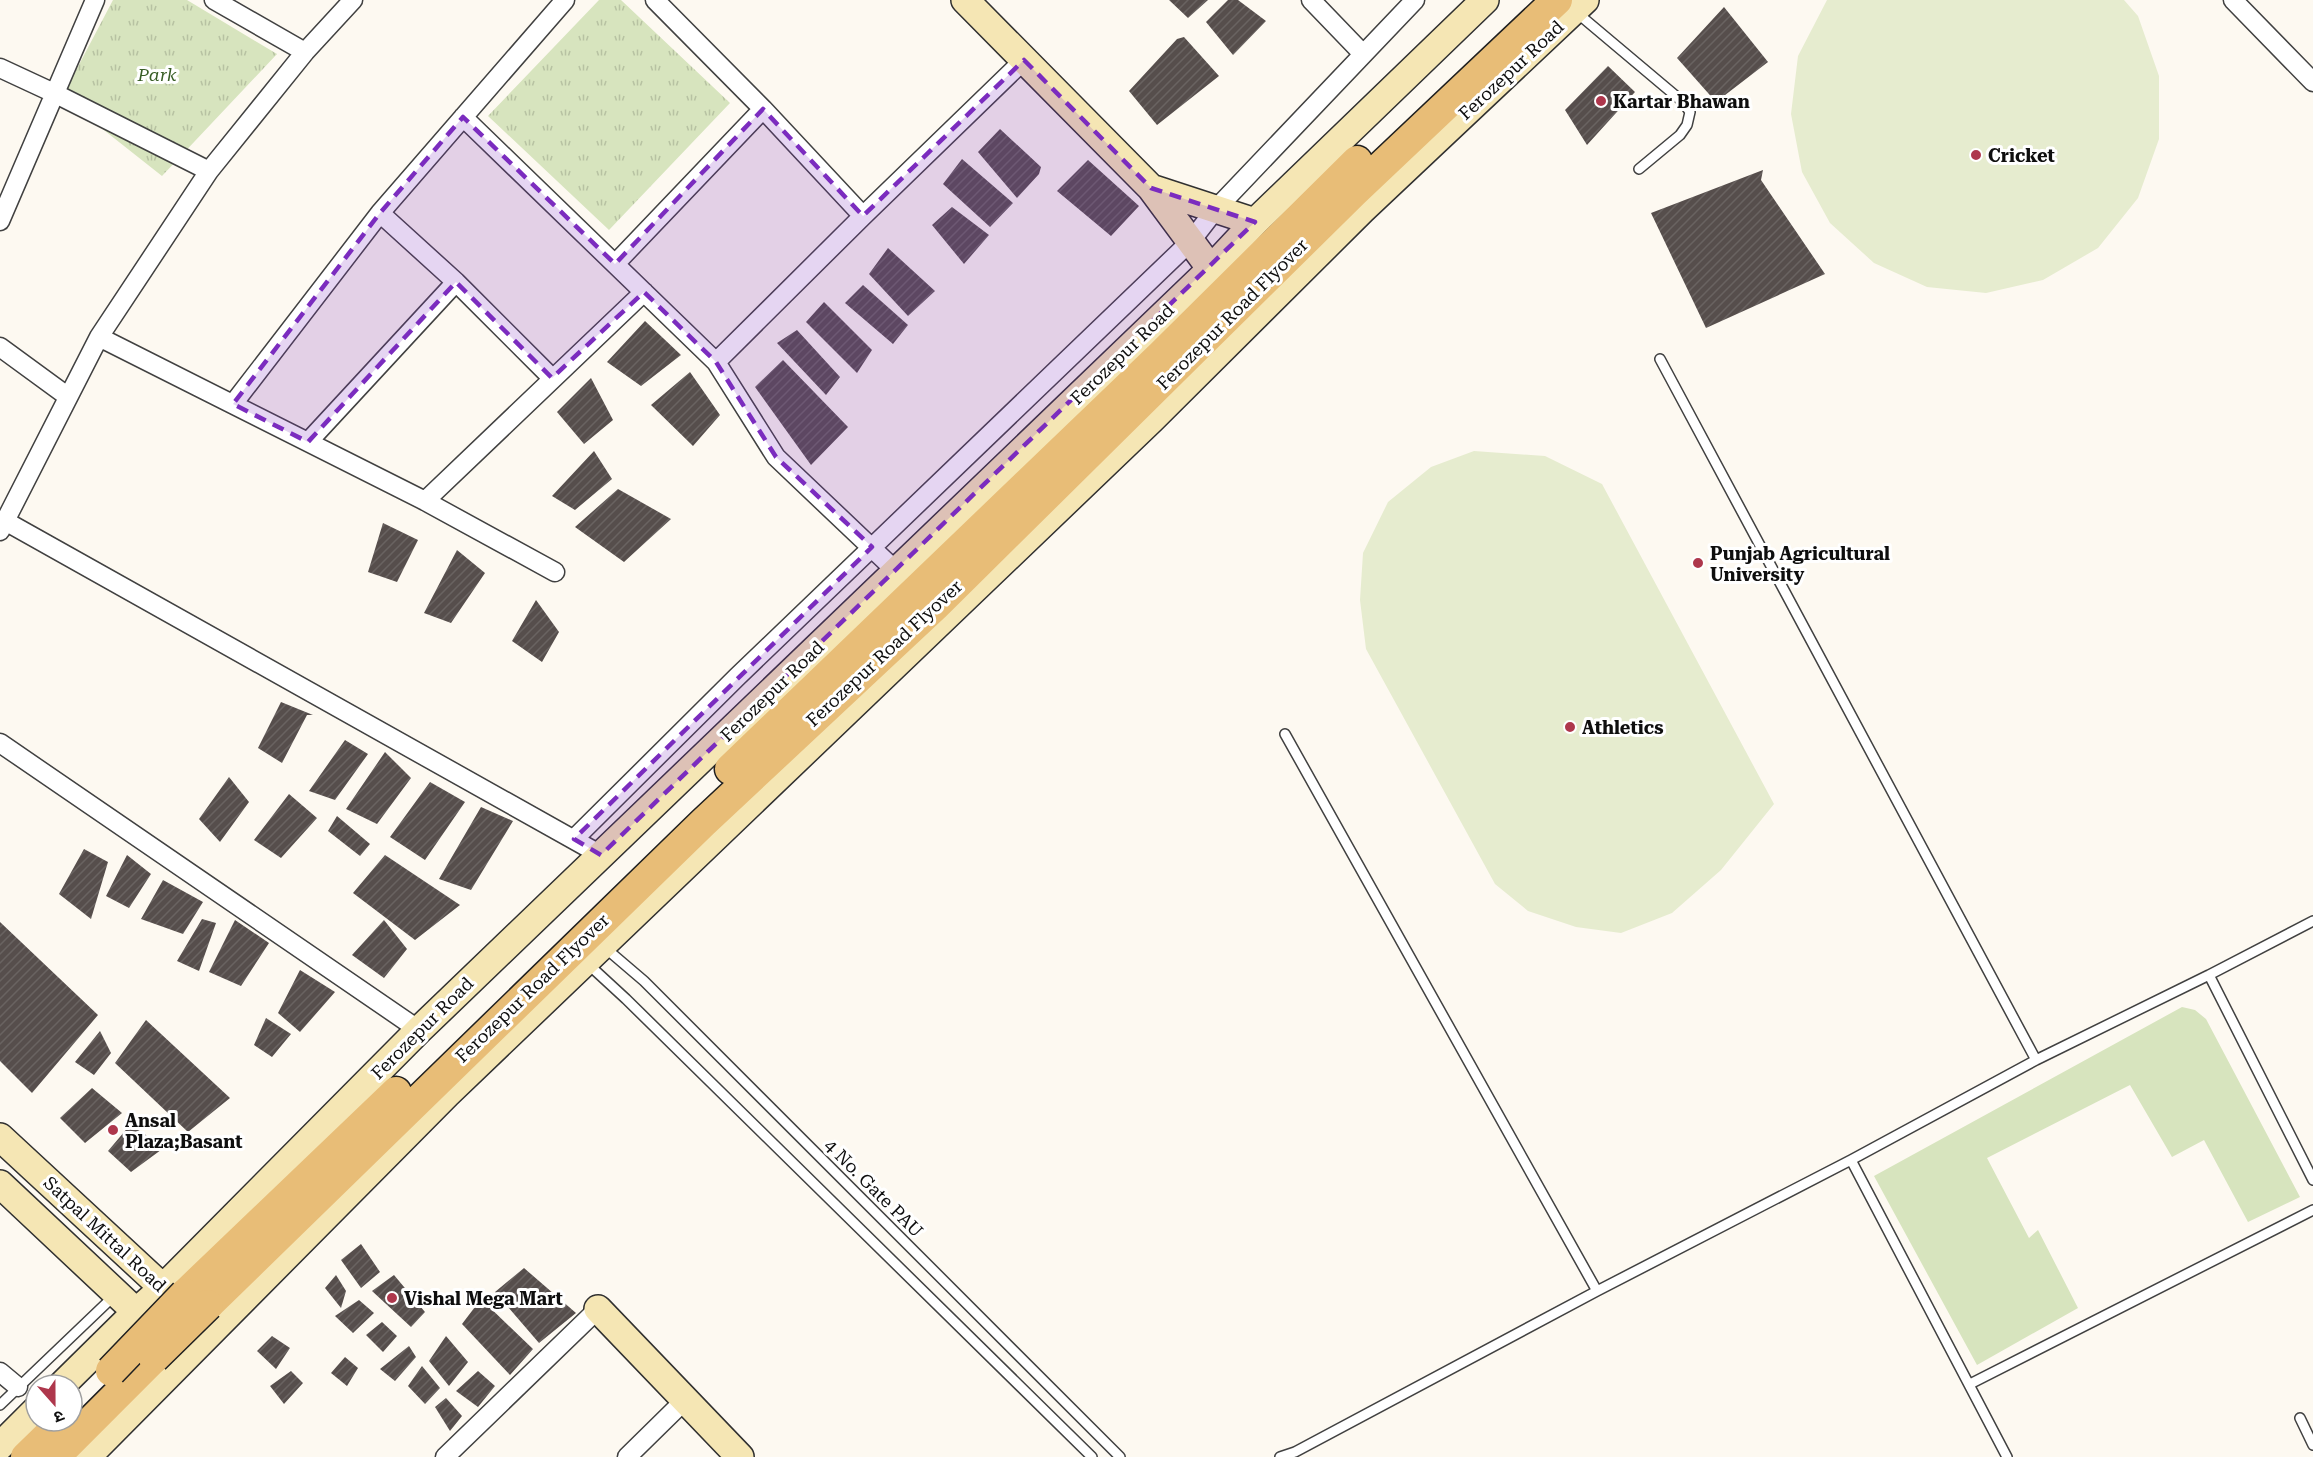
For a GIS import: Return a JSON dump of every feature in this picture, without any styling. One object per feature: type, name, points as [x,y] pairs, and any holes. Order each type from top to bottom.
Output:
[{"type":"main road","points":[[965,0],[1151,188],[1211,269]]},
{"type":"main road","name":"Ferozepur Road","points":[[55,1457],[154,1358],[192,1305],[419,1030],[1211,269],[1255,222],[1485,0]]},
{"type":"main road","name":"Ferozepur Road Flyover","points":[[192,1305],[1161,355],[1323,193],[1527,0]]},
{"type":"main road","name":"Ferozepur Road","points":[[84,1399],[111,1371],[447,1094],[1152,419],[1572,4]]},
{"type":"main road","name":"Ferozepur Road Flyover","points":[[192,1305],[935,606],[1354,192],[1572,4]]},
{"type":"main road","points":[[1151,188],[1255,222]]},
{"type":"main road","name":"Satpal Mittal Road","points":[[0,1137],[192,1305]]},
{"type":"main road","name":"Satpal Mittal Road","points":[[0,1184],[185,1358]]},
{"type":"main road","points":[[87,1457],[185,1358],[192,1305]]},
{"type":"main road","name":"Ferozepur Road","points":[[74,1373],[136,1312],[192,1305]]},
{"type":"main road","points":[[598,1309],[740,1457]]},
{"type":"main road","points":[[0,1446],[24,1422]]},
{"type":"main road","points":[[26,1457],[51,1433]]},
{"type":"street","points":[[0,221],[95,0]]},
{"type":"street","points":[[214,0],[305,52]]},
{"type":"street","points":[[353,0],[305,52],[209,171],[99,337],[3,526],[601,855]]},
{"type":"street","points":[[233,404],[380,213],[566,0]]},
{"type":"street","points":[[655,0],[763,109],[863,216]]},
{"type":"street","points":[[1311,0],[1363,54]]},
{"type":"street","points":[[574,839],[872,547],[1191,241],[1215,210],[1415,0]]},
{"type":"street","points":[[2233,0],[2313,82]]},
{"type":"street","points":[[716,362],[1024,60]]},
{"type":"street","points":[[0,68],[209,171]]},
{"type":"street","points":[[615,264],[763,109]]},
{"type":"street","points":[[463,117],[716,362],[727,376],[776,457],[896,571]]},
{"type":"street","points":[[380,213],[456,282],[552,378]]},
{"type":"street","points":[[308,442],[456,282]]},
{"type":"street","points":[[425,501],[644,292]]},
{"type":"street","points":[[99,337],[425,501],[555,572]]},
{"type":"street","points":[[0,347],[68,396]]},
{"type":"street","points":[[0,743],[419,1030]]},
{"type":"street","points":[[445,1457],[598,1309]]},
{"type":"street","points":[[0,1372],[18,1387]]},
{"type":"street","points":[[627,1457],[685,1400]]},
{"type":"lane","points":[[1572,4],[1683,102],[1690,112],[1687,125],[1680,135],[1639,169]]},
{"type":"lane","points":[[1660,358],[2036,1060]]},
{"type":"lane","points":[[1285,734],[1597,1291]]},
{"type":"lane","points":[[1280,1457],[1291,1454],[1597,1291],[1851,1160],[2036,1060],[2313,921]]},
{"type":"lane","points":[[593,953],[643,1015],[1092,1457]]},
{"type":"lane","name":"4 No. Gate PAU","points":[[593,953],[644,981],[1120,1457]]},
{"type":"lane","points":[[2209,975],[2313,1179]]},
{"type":"lane","points":[[1851,1160],[2007,1457]]},
{"type":"lane","points":[[1970,1384],[2313,1210]]},
{"type":"lane","points":[[0,1405],[117,1293]]},
{"type":"lane","points":[[2300,1418],[2313,1445]]},
{"type":"highlighted area","points":[[1024,60],[1151,188],[1255,222],[601,855],[574,839],[872,547],[776,457],[716,362],[644,292],[552,378],[456,282],[308,442],[233,404],[380,213],[463,117],[615,264],[763,109],[863,216]]},
{"type":"green space","name":"Park","points":[[113,0],[187,0],[277,54],[162,176],[62,97]]},
{"type":"green space","points":[[599,0],[621,0],[730,103],[609,230],[488,116]]},
{"type":"green space","name":"Cricket","points":[[1827,0],[2124,0],[2138,16],[2159,76],[2159,139],[2138,198],[2098,248],[2043,280],[1986,293],[1927,287],[1874,263],[1830,223],[1802,172],[1791,114],[1798,56]]},
{"type":"green space","name":"Athletics","points":[[1474,451],[1545,456],[1602,484],[1774,804],[1721,870],[1672,913],[1621,933],[1576,927],[1528,911],[1495,884],[1366,649],[1360,600],[1363,553],[1388,502],[1431,467]]},
{"type":"green space","points":[[2182,1007],[2195,1010],[2206,1019],[2300,1197],[2248,1222],[2204,1140],[2172,1157],[2130,1085],[1987,1158],[2029,1238],[2038,1230],[2078,1308],[1977,1365],[1874,1176]]},
{"type":"building","points":[[1169,0],[1208,0],[1188,18]]},
{"type":"building","points":[[1228,0],[1238,0],[1266,21],[1233,55],[1206,22]]},
{"type":"building","points":[[1724,7],[1768,62],[1716,102],[1677,58]]},
{"type":"building","points":[[1184,37],[1219,76],[1157,125],[1129,91],[1177,39]]},
{"type":"building","name":"Kartar Bhawan","points":[[1608,66],[1635,92],[1587,145],[1565,110]]},
{"type":"building","points":[[1000,129],[1041,167],[1039,174],[1017,198],[978,152]]},
{"type":"building","points":[[962,159],[1013,203],[990,227],[943,184]]},
{"type":"building","points":[[1088,160],[1139,206],[1111,236],[1057,191]]},
{"type":"building","points":[[1763,170],[1761,180],[1825,274],[1706,328],[1651,213]]},
{"type":"building","points":[[952,207],[989,235],[964,264],[932,225]]},
{"type":"building","points":[[888,248],[935,291],[908,316],[869,274]]},
{"type":"building","points":[[863,285],[908,325],[893,344],[845,303]]},
{"type":"building","points":[[824,302],[872,350],[857,373],[806,322]]},
{"type":"building","points":[[645,321],[681,355],[641,386],[607,362]]},
{"type":"building","points":[[797,330],[840,377],[826,395],[777,343]]},
{"type":"building","points":[[783,360],[848,427],[811,465],[755,387]]},
{"type":"building","points":[[690,372],[720,415],[693,446],[651,405]]},
{"type":"building","points":[[591,378],[613,420],[584,444],[557,412]]},
{"type":"building","points":[[594,451],[612,479],[575,510],[552,496]]},
{"type":"building","points":[[618,489],[671,519],[624,562],[575,527]]},
{"type":"building","points":[[383,523],[418,540],[397,582],[368,572]]},
{"type":"building","points":[[457,550],[485,573],[451,623],[424,613]]},
{"type":"building","points":[[536,600],[559,632],[542,662],[512,641]]},
{"type":"building","points":[[281,702],[313,715],[307,715],[282,763],[258,748]]},
{"type":"building","points":[[345,740],[368,754],[335,800],[309,791]]},
{"type":"building","points":[[385,752],[411,778],[377,824],[346,809]]},
{"type":"building","points":[[229,777],[249,802],[220,842],[199,819]]},
{"type":"building","points":[[430,782],[465,802],[425,860],[390,837]]},
{"type":"building","points":[[289,794],[317,818],[281,858],[254,840]]},
{"type":"building","points":[[481,807],[513,821],[471,890],[439,879]]},
{"type":"building","points":[[337,816],[370,844],[360,856],[328,831]]},
{"type":"building","points":[[84,849],[108,862],[91,919],[59,894]]},
{"type":"building","points":[[127,855],[151,874],[129,908],[106,896]]},
{"type":"building","points":[[385,855],[460,905],[415,940],[353,893]]},
{"type":"building","points":[[163,880],[203,902],[183,934],[141,919]]},
{"type":"building","points":[[202,919],[216,923],[199,971],[177,961]]},
{"type":"building","points":[[235,920],[269,943],[241,986],[209,972]]},
{"type":"building","points":[[384,920],[407,949],[384,978],[352,955]]},
{"type":"building","points":[[0,922],[98,1015],[32,1093],[0,1061]]},
{"type":"building","points":[[300,970],[335,992],[300,1032],[278,1013]]},
{"type":"building","points":[[266,1018],[291,1034],[272,1057],[254,1045]]},
{"type":"building","points":[[146,1020],[230,1098],[188,1132],[115,1063]]},
{"type":"building","points":[[100,1031],[111,1053],[94,1075],[75,1062]]},
{"type":"building","points":[[92,1088],[122,1113],[85,1143],[60,1118]]},
{"type":"building","points":[[130,1125],[165,1147],[131,1172],[108,1151]]},
{"type":"building","points":[[361,1244],[380,1272],[361,1288],[341,1260]]},
{"type":"building","points":[[524,1268],[576,1313],[539,1343],[495,1292]]},
{"type":"building","points":[[336,1275],[346,1291],[341,1308],[325,1288]]},
{"type":"building","points":[[394,1275],[425,1312],[411,1327],[372,1291]]},
{"type":"building","points":[[481,1299],[533,1349],[510,1375],[462,1324]]},
{"type":"building","points":[[359,1300],[374,1313],[353,1333],[335,1316]]},
{"type":"building","points":[[382,1322],[397,1336],[383,1352],[366,1335]]},
{"type":"building","points":[[272,1336],[290,1348],[276,1369],[257,1351]]},
{"type":"building","points":[[446,1336],[468,1362],[449,1386],[429,1361]]},
{"type":"building","points":[[409,1346],[416,1357],[395,1381],[380,1369]]},
{"type":"building","points":[[345,1357],[358,1368],[347,1386],[331,1373]]},
{"type":"building","points":[[422,1366],[440,1388],[425,1404],[408,1386]]},
{"type":"building","points":[[291,1371],[303,1383],[284,1404],[270,1386]]},
{"type":"building","points":[[478,1371],[495,1386],[478,1407],[456,1391]]},
{"type":"building","points":[[446,1398],[462,1416],[450,1431],[435,1407]]},
{"type":"place","name":"Kartar Bhawan","points":[[1601,101]]},
{"type":"place","name":"Cricket","points":[[1976,155]]},
{"type":"place","name":"Punjab Agricultural University","points":[[1698,563]]},
{"type":"place","name":"Athletics","points":[[1570,727]]},
{"type":"place","name":"Ansal Plaza;Basant","points":[[113,1130]]},
{"type":"place","name":"Vishal Mega Mart","points":[[392,1298]]}]
